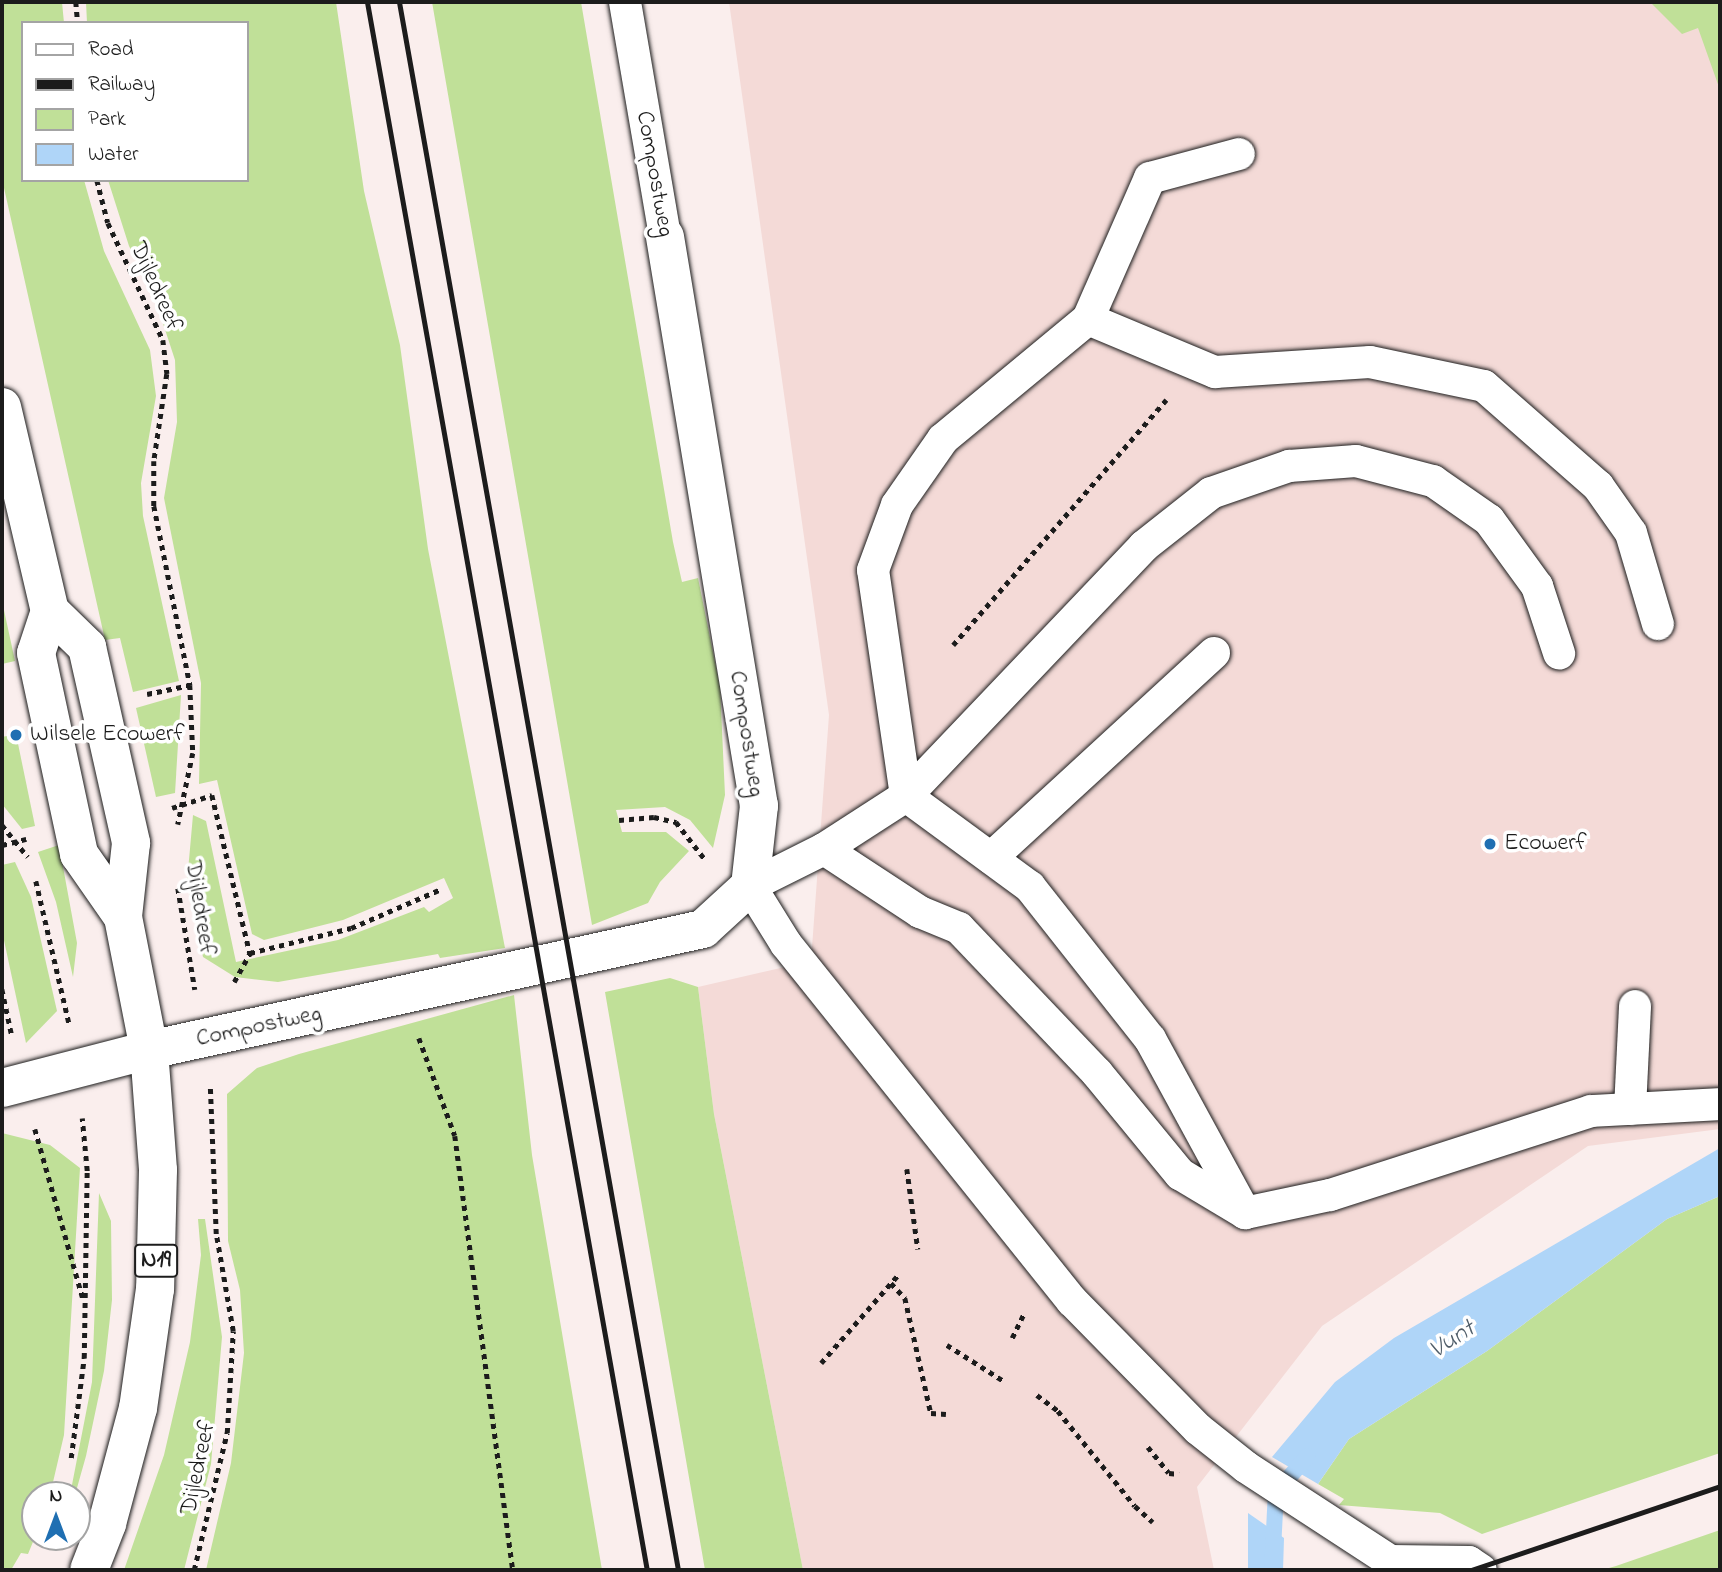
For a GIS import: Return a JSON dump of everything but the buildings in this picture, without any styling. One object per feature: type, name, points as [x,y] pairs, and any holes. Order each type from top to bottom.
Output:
[{"type":"main road","name":"Compostweg","points":[[12,1086],[149,1050],[703,929],[750,886],[758,806],[664,237]]},
{"type":"main road","points":[[2,407],[50,611]]},
{"type":"main road","name":"N19","points":[[89,1570],[107,1524],[138,1408],[155,1290],[158,1170],[149,1050],[123,917],[131,844],[87,647],[50,611],[36,653],[79,855],[123,917]]},
{"type":"lane","name":"Compostweg","points":[[625,2],[664,237]]},
{"type":"lane","points":[[1239,154],[1150,178],[1088,319],[943,439],[897,505],[873,570],[906,796],[1030,887],[1150,1039],[1245,1213]]},
{"type":"lane","points":[[1088,319],[1215,372],[1370,362],[1484,386],[1598,486],[1631,533],[1658,624]]},
{"type":"lane","points":[[1481,1570],[1469,1562],[1397,1566],[1246,1467],[1198,1429],[1072,1301],[837,1010],[786,944],[750,886],[824,849],[906,796],[1144,546],[1211,493],[1289,466],[1356,461],[1433,481],[1489,520],[1537,586],[1559,653]]},
{"type":"lane","points":[[991,858],[1214,653]]},
{"type":"lane","points":[[824,849],[920,912],[959,928],[1097,1073],[1180,1174],[1245,1213],[1330,1195],[1591,1111],[1720,1104]]},
{"type":"lane","points":[[1630,1109],[1635,1006]]},
{"type":"path","points":[[76,2],[78,21]]},
{"type":"path","name":"Dijledreef","points":[[98,182],[108,223],[163,341],[167,374],[154,461],[154,506],[190,685],[193,752],[177,829]]},
{"type":"path","points":[[953,645],[1196,364]]},
{"type":"path","points":[[160,811],[212,795],[250,953],[351,928],[439,890]]},
{"type":"path","points":[[619,820],[654,817],[676,822],[706,861]]},
{"type":"path","points":[[2,825],[30,860]]},
{"type":"path","points":[[34,873],[60,974],[78,1068],[87,1171],[84,1358],[68,1470]]},
{"type":"path","name":"Dijledreef","points":[[176,878],[205,1039],[215,1126],[216,1234],[233,1331],[227,1433],[194,1570]]},
{"type":"path","points":[[403,995],[455,1136],[513,1570]]},
{"type":"path","points":[[12,1086],[85,1307]]},
{"type":"path","points":[[906,1163],[918,1249]]},
{"type":"path","points":[[821,1363],[898,1275]]},
{"type":"path","points":[[891,1283],[905,1298],[931,1413],[946,1414]]},
{"type":"path","points":[[1012,1338],[1029,1302]]},
{"type":"path","points":[[947,1345],[1004,1381]]},
{"type":"path","points":[[1037,1395],[1058,1411],[1135,1506],[1153,1522]]},
{"type":"shaded area","points":[[729,2],[1720,2],[1720,1129],[1588,1146],[1322,1326],[1197,1487],[1214,1570],[803,1570],[714,1114],[698,987],[811,961],[829,715]]},
{"type":"green space","points":[[2,2],[62,2],[64,21],[21,21],[21,182],[85,182],[104,251],[150,350],[156,396],[141,483],[143,516],[179,681],[133,692],[120,638],[105,640],[2,179]]},
{"type":"green space","points":[[86,2],[336,2],[364,191],[400,345],[428,549],[505,948],[440,958],[438,954],[278,982],[235,977],[203,957],[187,882],[193,815],[206,821],[236,962],[338,940],[424,907],[429,912],[453,898],[444,878],[343,920],[264,940],[252,934],[217,780],[199,784],[201,683],[164,498],[177,422],[175,360],[154,296],[129,246],[109,182],[248,182],[248,21],[87,21]]},
{"type":"green space","points":[[432,2],[581,2],[673,542],[682,582],[698,578],[720,687],[725,795],[713,848],[690,820],[665,807],[616,810],[622,832],[666,832],[689,851],[660,882],[648,903],[592,925]]},
{"type":"green space","points":[[1650,2],[1720,2],[1720,90],[1698,28],[1682,34]]},
{"type":"green space","points":[[2,601],[15,661],[2,664]]},
{"type":"green space","points":[[181,695],[175,793],[156,797],[136,708]]},
{"type":"green space","points":[[16,734],[35,826],[22,829],[2,804],[2,737]]},
{"type":"green space","points":[[59,845],[77,943],[73,977],[56,902],[38,852]]},
{"type":"green space","points":[[15,862],[31,897],[57,1011],[26,1043],[2,931],[2,865]]},
{"type":"green space","points":[[670,978],[698,987],[714,1114],[803,1570],[705,1570],[605,992]]},
{"type":"green space","points":[[514,995],[532,1155],[602,1570],[206,1570],[231,1463],[244,1353],[240,1290],[228,1241],[227,1094],[257,1068]]},
{"type":"green space","points":[[2,1133],[50,1145],[80,1168],[64,1435],[53,1481],[21,1481],[21,1551],[29,1551],[28,1554],[21,1553],[11,1570],[2,1570]]},
{"type":"green space","points":[[99,1193],[111,1221],[112,1300],[104,1371],[86,1456],[79,1481],[73,1481],[92,1382]]},
{"type":"green space","points":[[1720,1196],[1720,1453],[1482,1534],[1440,1513],[1339,1505],[1344,1499],[1318,1484],[1349,1439],[1487,1351],[1667,1219]]},
{"type":"green space","points":[[198,1219],[205,1219],[222,1337],[211,1464],[184,1570],[124,1570],[164,1455],[190,1342],[201,1255]]},
{"type":"green space","points":[[1720,1530],[1720,1570],[1602,1570],[1616,1566]]},
{"type":"water","points":[[1720,1148],[1720,1196],[1667,1219],[1487,1351],[1349,1439],[1318,1484],[1272,1457],[1335,1382],[1394,1338]]},
{"type":"water","points":[[1248,1513],[1284,1538],[1283,1570],[1248,1570]]},
{"type":"waterway","name":"Vunt","points":[[1272,1570],[1276,1492],[1308,1456]]},
{"type":"railway","points":[[367,2],[647,1570]]},
{"type":"railway","points":[[399,2],[678,1570]]},
{"type":"railway","points":[[1471,1570],[1720,1486]]},
{"type":"place","name":"Wilsele Ecowerf","points":[[16,735]]},
{"type":"place","name":"Ecowerf","points":[[1490,844]]}]
